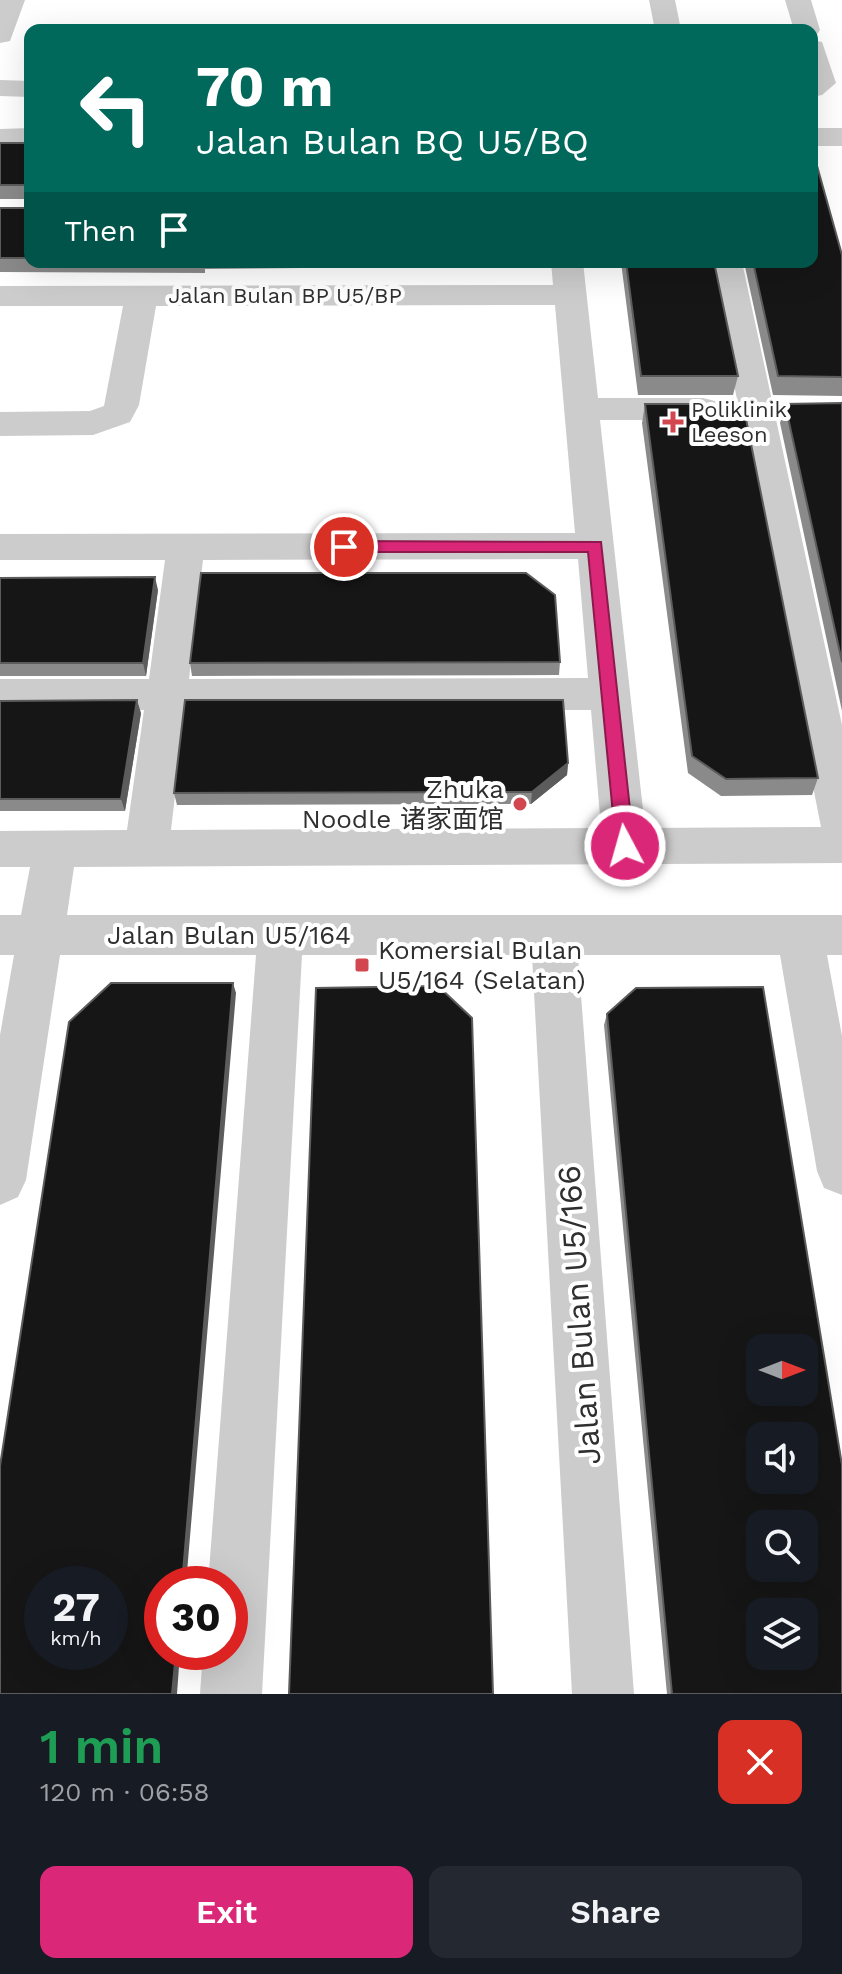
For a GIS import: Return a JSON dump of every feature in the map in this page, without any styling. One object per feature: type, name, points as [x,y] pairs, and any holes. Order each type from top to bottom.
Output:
[{"type":"street","points":[[0,35],[12,0]]},
{"type":"street","points":[[662,0],[667,24]]},
{"type":"street","points":[[798,0],[805,24]]},
{"type":"street","points":[[0,88],[24,89]]},
{"type":"street","points":[[0,138],[24,137]]},
{"type":"street","points":[[829,137],[842,165]]},
{"type":"street","points":[[217,296],[220,268]]},
{"type":"street","points":[[728,268],[770,409],[842,826]]},
{"type":"street","points":[[569,278],[625,846]]},
{"type":"street","name":"Jalan Bulan BP U5/BP","points":[[0,296],[217,296],[569,278]]},
{"type":"street","points":[[0,424],[93,423],[118,414],[141,296]]},
{"type":"street","points":[[582,409],[770,409]]},
{"type":"street","points":[[0,547],[596,546]]},
{"type":"street","points":[[147,848],[186,547]]},
{"type":"street","points":[[0,695],[611,694]]},
{"type":"street","points":[[0,849],[842,845]]},
{"type":"street","points":[[0,1180],[21,935],[55,848]]},
{"type":"street","name":"Jalan Bulan U5/164","points":[[21,935],[821,935]]},
{"type":"street","points":[[231,1694],[280,935]]},
{"type":"street","name":"Jalan Bulan U5/166","points":[[554,935],[603,1694]]},
{"type":"street","points":[[821,935],[842,1171]]},
{"type":"building","points":[[0,143],[24,143],[24,185],[0,185]]},
{"type":"building","points":[[818,169],[842,255],[842,377],[778,376],[754,268],[818,268]]},
{"type":"building","points":[[0,208],[24,208],[24,258],[0,258]]},
{"type":"building","points":[[627,268],[715,268],[738,376],[641,376]]},
{"type":"building","points":[[842,403],[842,662],[785,404]]},
{"type":"building","points":[[645,404],[743,404],[818,778],[726,779],[692,756]]},
{"type":"building","points":[[201,573],[526,573],[555,595],[560,662],[190,663]]},
{"type":"building","points":[[155,577],[143,663],[0,663],[0,578]]},
{"type":"building","points":[[137,700],[121,799],[0,799],[0,701]]},
{"type":"building","points":[[185,700],[563,700],[568,763],[532,792],[174,793]]},
{"type":"building","points":[[111,983],[233,983],[184,1566],[144,1566],[144,1670],[174,1670],[172,1694],[0,1694],[0,1466],[69,1022]]},
{"type":"building","points":[[438,986],[472,1018],[493,1694],[289,1694],[316,988]]},
{"type":"building","points":[[763,987],[842,1465],[842,1694],[672,1694],[607,1014],[636,988]]},
{"type":"place","name":"Poliklinik Leeson","points":[[673,422]]},
{"type":"place","name":"Zhuka Noodle 诸家面馆","points":[[520,804]]},
{"type":"place","name":"Komersial Bulan U5/164 (Selatan)","points":[[362,965]]},
{"type":"route","points":[[344,547],[596,546],[625,846]]}]
